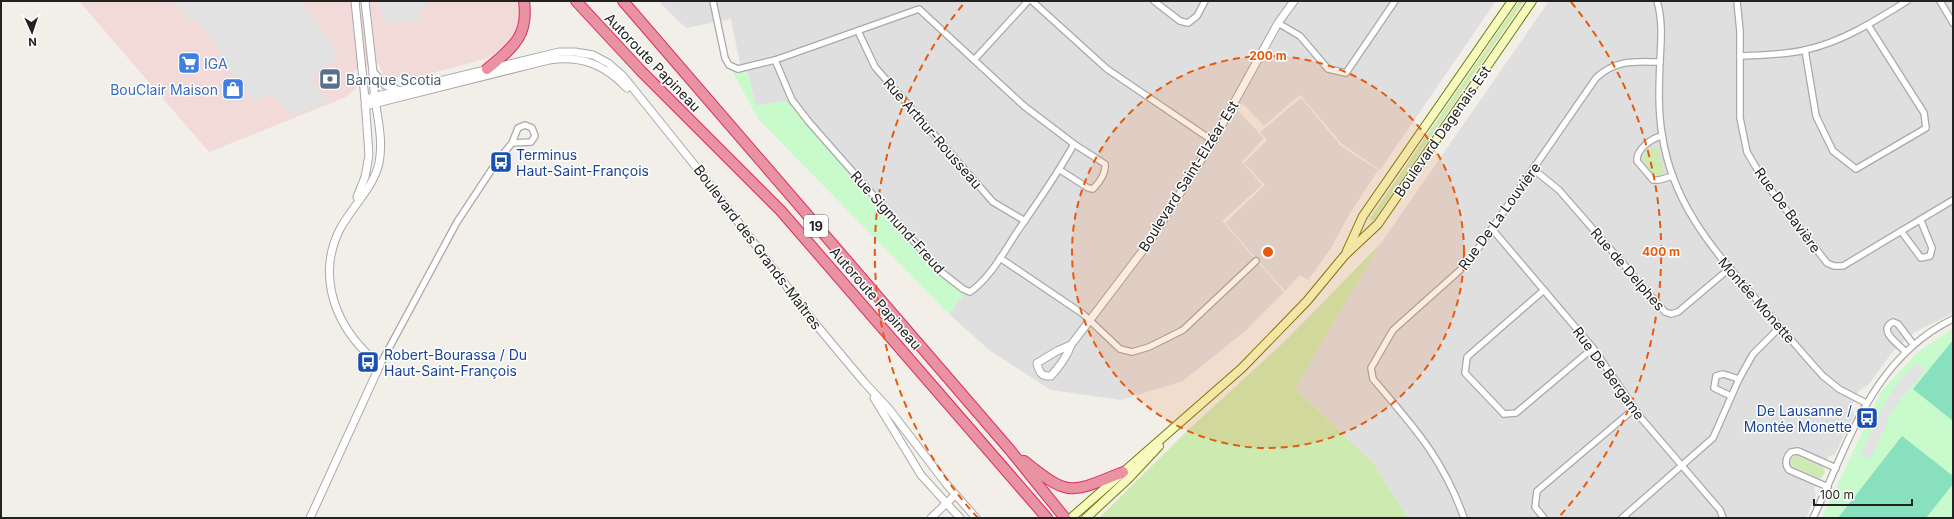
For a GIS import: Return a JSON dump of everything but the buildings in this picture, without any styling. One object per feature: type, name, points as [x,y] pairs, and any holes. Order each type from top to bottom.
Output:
[{"type":"highway","points":[[488,69],[512,49],[520,37],[524,24],[524,1]]},
{"type":"highway","name":"Autoroute Papineau","points":[[576,1],[641,71],[782,211],[1047,518]]},
{"type":"highway","name":"Autoroute Papineau","points":[[623,1],[1010,450],[1065,518]]},
{"type":"highway","points":[[1010,450],[1048,481],[1066,488],[1084,488],[1123,472]]},
{"type":"main road","name":"Boulevard Dagenais Est","points":[[1345,255],[1363,216],[1512,1]]},
{"type":"main road","name":"Boulevard Dagenais Est","points":[[1071,518],[1183,421],[1266,344],[1307,301],[1345,255],[1378,224],[1532,1]]},
{"type":"main road","name":"Boulevard Dagenais Est","points":[[1086,518],[1129,478],[1183,421]]},
{"type":"street","points":[[352,210],[363,183],[368,163],[365,99],[354,1]]},
{"type":"street","points":[[365,1],[380,151],[378,163],[372,180],[342,225],[333,247],[330,264],[331,289],[336,307],[345,326],[372,359],[380,365]]},
{"type":"street","points":[[713,1],[725,58],[729,65],[738,69],[776,60],[919,9],[1024,106],[1074,144],[1106,164],[1106,169],[1098,184],[1093,189],[1088,188],[1060,170]]},
{"type":"street","points":[[974,60],[1028,1]]},
{"type":"street","points":[[1032,1],[1107,69],[1213,141]]},
{"type":"street","points":[[1154,1],[1180,21],[1188,23],[1197,16],[1205,1]]},
{"type":"street","name":"Boulevard Saint-Elzéar Est","points":[[1071,345],[1037,362],[1039,371],[1042,375],[1052,376],[1068,354],[1071,345],[1150,241],[1213,141],[1278,23],[1294,1]]},
{"type":"street","points":[[1278,23],[1300,36],[1328,69],[1346,73],[1395,1]]},
{"type":"street","name":"Montée Monette","points":[[1657,1],[1661,26],[1659,108],[1662,136],[1673,176],[1684,204],[1696,224],[1730,268],[1826,380],[1838,389],[1866,403]]},
{"type":"street","name":"Rue De Bavière","points":[[1737,1],[1740,31],[1740,118],[1747,152],[1764,180],[1827,263],[1834,266],[1843,266],[1953,200]]},
{"type":"street","points":[[1740,56],[1774,55],[1805,50],[1842,38],[1868,25],[1908,1]]},
{"type":"street","points":[[1940,1],[1953,22]]},
{"type":"street","points":[[1805,50],[1816,116],[1833,151],[1856,169],[1926,128],[1924,113],[1868,25]]},
{"type":"street","name":"Rue Arthur-Rousseau","points":[[858,31],[875,67],[993,202],[1024,221]]},
{"type":"street","name":"Boulevard des Grands-Maîtres","points":[[365,106],[375,100],[400,91],[559,52],[588,54],[604,60],[617,70],[652,112],[701,173],[803,309],[888,409],[976,518]]},
{"type":"street","name":"Boulevard des Grands-Maîtres","points":[[365,99],[375,100],[549,60],[569,58],[587,61],[605,69],[618,78],[652,112]]},
{"type":"street","name":"Rue Sigmund-Freud","points":[[776,60],[792,100],[809,122],[940,271],[963,289],[970,292],[979,286],[1000,258],[1060,170],[1074,144]]},
{"type":"street","name":"Rue De La Louvière","points":[[1464,518],[1454,492],[1432,450],[1373,379],[1370,372],[1372,365],[1393,330],[1464,268],[1591,85],[1602,73],[1621,63],[1660,62]]},
{"type":"street","points":[[373,72],[385,84],[400,91]]},
{"type":"street","points":[[1662,136],[1654,138],[1646,145],[1638,154],[1637,161],[1653,180],[1673,176]]},
{"type":"street","points":[[310,518],[380,365],[457,222],[498,160],[512,143]]},
{"type":"street","name":"Rue de Delphes","points":[[1533,169],[1559,190],[1665,312],[1671,314],[1678,312],[1730,268]]},
{"type":"street","points":[[1901,231],[1921,258],[1930,256],[1932,248],[1920,221]]},
{"type":"street","name":"Rue De Bergame","points":[[1492,229],[1593,348],[1634,409],[1720,510],[1722,518]]},
{"type":"street","points":[[1000,258],[1090,320],[1120,349],[1132,352],[1150,347],[1183,330],[1256,261]]},
{"type":"street","points":[[1544,290],[1467,357],[1465,373],[1504,414],[1516,413],[1593,348]]},
{"type":"street","points":[[1813,518],[1866,403],[1886,372],[1905,351],[1953,319]]},
{"type":"street","points":[[1905,351],[1887,333],[1886,329],[1888,325],[1893,322],[1898,324],[1914,344]]},
{"type":"street","points":[[1622,518],[1683,466],[1713,438],[1739,379],[1757,349],[1780,327]]},
{"type":"street","points":[[1731,396],[1716,390],[1714,388],[1714,380],[1716,376],[1723,374],[1739,379]]},
{"type":"street","name":"Boulevard des Grands-Maîtres","points":[[864,382],[921,475],[960,518]]},
{"type":"street","points":[[1544,518],[1535,506],[1537,491],[1634,409]]},
{"type":"street","points":[[1828,487],[1790,470],[1786,464],[1788,456],[1791,452],[1798,451],[1836,468]]},
{"type":"street","points":[[931,518],[956,495]]},
{"type":"shaded area","points":[[79,1],[517,1],[520,15],[513,40],[488,58],[410,79],[383,75],[379,64],[354,71],[356,88],[346,97],[209,152]]},
{"type":"shaded area","points":[[173,1],[301,1],[339,55],[328,65],[320,68],[320,72],[311,80],[327,101],[293,115],[271,94],[255,101],[217,55],[222,51],[195,19],[191,22]]},
{"type":"shaded area","points":[[377,1],[431,1],[419,11],[421,20],[386,24]]},
{"type":"shaded area","points":[[658,1],[1496,1],[1380,170],[1342,144],[1300,95],[1264,126],[1242,103],[1238,111],[1264,138],[1242,162],[1262,185],[1222,221],[1284,292],[1244,332],[1183,381],[1121,400],[1051,390],[989,350],[949,314],[963,295],[785,101],[756,106],[748,74],[740,64],[731,19],[686,28]]},
{"type":"shaded area","points":[[1549,1],[1953,1],[1953,313],[1915,332],[1893,351],[1869,384],[1859,391],[1852,405],[1854,415],[1835,454],[1828,457],[1814,490],[1816,495],[1806,518],[1408,518],[1374,464],[1295,388],[1381,243]]},
{"type":"shaded area","points":[[1301,98],[1341,146],[1378,170],[1349,215],[1331,248],[1308,280],[1300,275],[1285,291],[1225,223],[1265,185],[1244,163],[1267,140],[1260,132]]},
{"type":"shaded area","points":[[1917,363],[1925,371],[1902,397],[1891,413],[1870,459],[1860,454],[1888,397],[1904,375]]},
{"type":"green space","points":[[1519,1],[1524,1],[1374,220],[1370,221],[1370,218]]},
{"type":"green space","points":[[729,65],[748,74],[756,106],[785,101],[809,122],[940,271],[963,289],[963,295],[949,314],[759,120]]},
{"type":"green space","points":[[1653,147],[1658,149],[1664,172],[1659,176],[1653,174],[1648,168],[1649,165],[1647,167],[1643,161],[1645,153]]},
{"type":"green space","points":[[1381,243],[1295,388],[1374,464],[1408,518],[1099,518],[1188,430],[1285,341]]},
{"type":"green space","points":[[1953,328],[1953,518],[1822,518],[1881,392],[1916,354]]},
{"type":"green space","points":[[1953,340],[1953,421],[1913,389]]},
{"type":"green space","points":[[1902,436],[1953,476],[1953,484],[1926,518],[1838,518]]},
{"type":"green space","points":[[1798,456],[1823,468],[1825,472],[1821,478],[1793,466],[1791,463],[1792,458]]},
{"type":"place","name":"IGA","points":[[189,63]]},
{"type":"place","name":"Banque Scotia","points":[[330,79]]},
{"type":"place","name":"BouClair Maison","points":[[233,89]]},
{"type":"place","name":"Terminus Haut-Saint-François","points":[[501,162]]},
{"type":"place","name":"Robert-Bourassa / Du Haut-Saint-François","points":[[368,362]]},
{"type":"place","name":"De Lausanne / Montée Monette","points":[[1867,418]]}]
